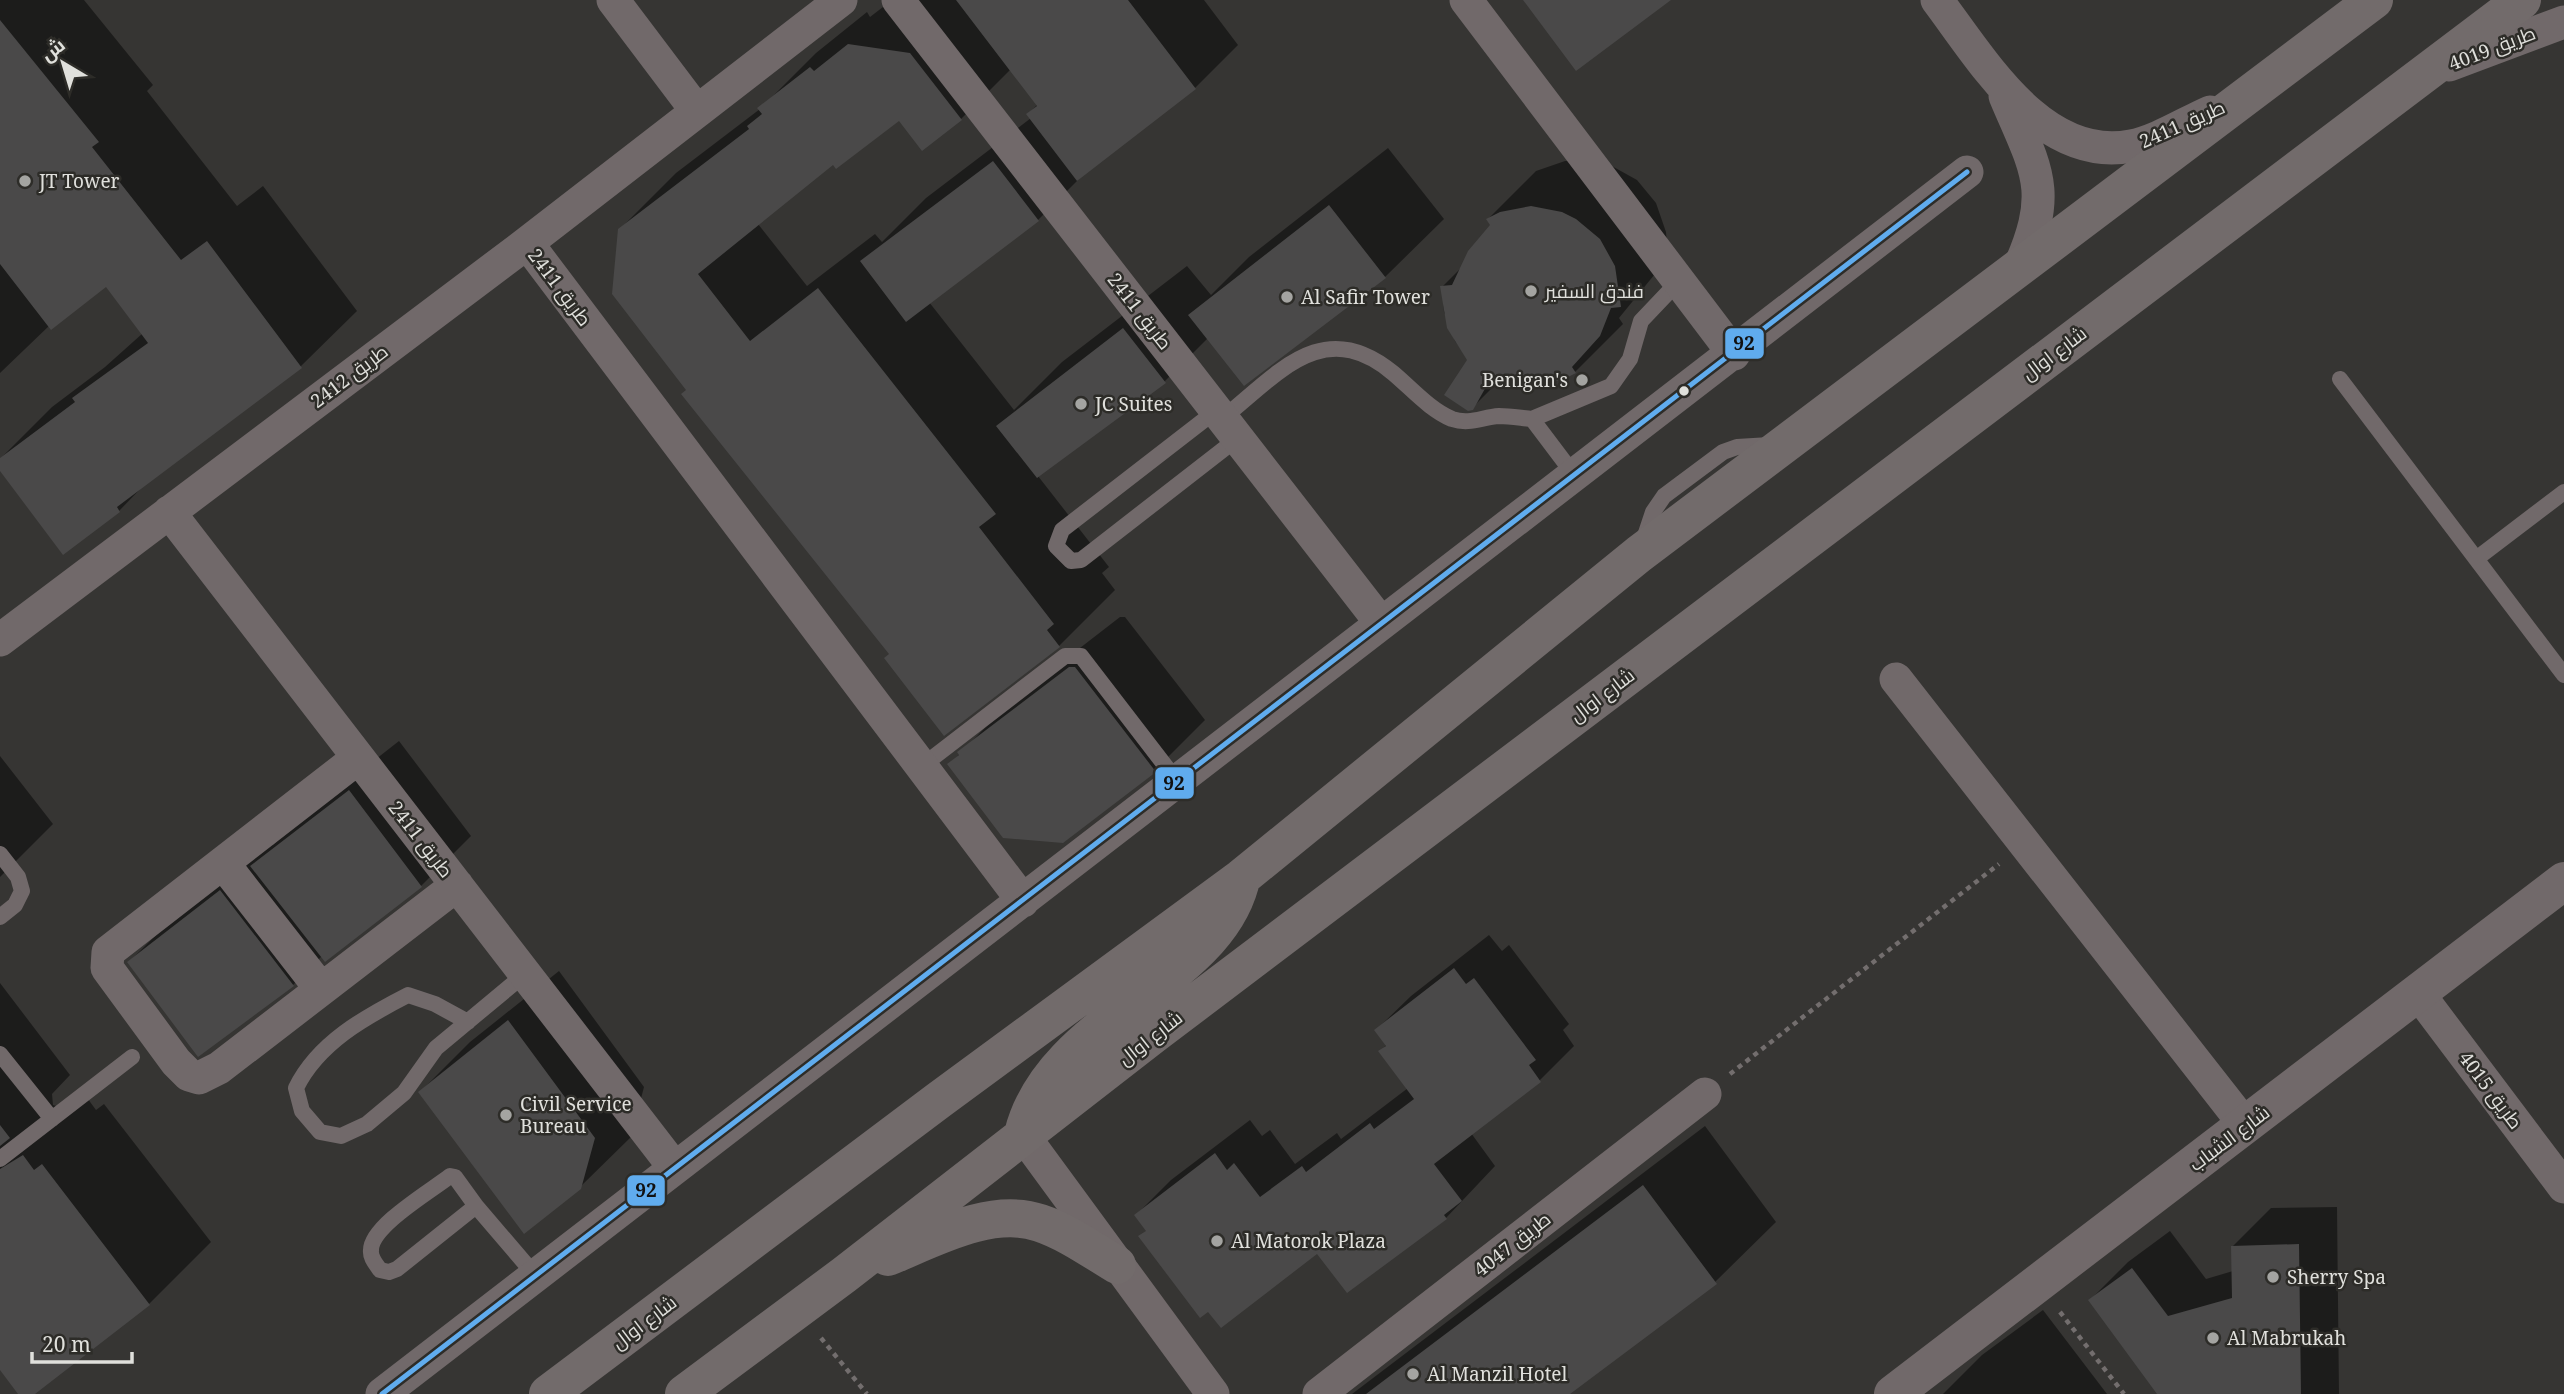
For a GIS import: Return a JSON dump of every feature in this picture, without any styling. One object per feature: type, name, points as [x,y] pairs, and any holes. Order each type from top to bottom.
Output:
[{"type":"main road","name":"شارع اوال","points":[[548,1394],[967,1079],[1241,878],[1639,554],[2374,0]]},
{"type":"main road","name":"شارع اوال","points":[[684,1394],[2522,0]]},
{"type":"main road","points":[[1023,1135],[1030,1108],[1046,1082],[1094,1033],[1210,937],[1235,902],[1241,878]]},
{"type":"main road","points":[[844,1275],[960,1227],[1003,1220],[1038,1222],[1074,1239],[1117,1265]]},
{"type":"street","points":[[613,0],[696,110]]},
{"type":"street","points":[[639,34],[647,0]]},
{"type":"street","name":"طريق 2412","points":[[0,640],[527,243],[841,0]]},
{"type":"street","name":"طريق 2411","points":[[898,0],[1381,623]]},
{"type":"street","points":[[1466,0],[1734,354]]},
{"type":"street","name":"طريق 2411","points":[[1937,0],[2000,84],[2054,133],[2079,145],[2106,149],[2134,146],[2257,90]]},
{"type":"street","name":"طريق 4019","points":[[2421,76],[2564,22]]},
{"type":"street","name":"طريق 2411","points":[[2000,84],[2039,183],[2040,204],[2035,233],[2019,268]]},
{"type":"street","points":[[382,1394],[1381,623],[1575,477],[1967,172]]},
{"type":"street","name":"طريق 2411","points":[[527,243],[1023,901]]},
{"type":"street","name":"طريق 2411","points":[[169,512],[674,1167]]},
{"type":"street","points":[[1896,679],[2245,1125]]},
{"type":"street","points":[[358,758],[108,952],[107,968],[176,1062],[189,1075],[199,1078],[219,1068],[457,885]]},
{"type":"street","points":[[223,863],[321,989]]},
{"type":"street","name":"شارع الشباب","points":[[1894,1394],[2564,881]]},
{"type":"street","name":"طريق 4015","points":[[2418,993],[2564,1187]]},
{"type":"street","name":"طريق 4047","points":[[1319,1394],[1704,1094]]},
{"type":"street","points":[[1023,1135],[1213,1394]]},
{"type":"lane","points":[[1226,422],[1062,530],[1056,546],[1063,556],[1071,561],[1081,560],[1226,422],[1292,364],[1330,347],[1350,349],[1381,363],[1439,412],[1452,419],[1469,423],[1499,416],[1531,419],[1611,386],[1630,359],[1641,321],[1679,281]]},
{"type":"lane","points":[[2340,379],[2564,675]]},
{"type":"lane","points":[[1531,419],[1575,477]]},
{"type":"lane","points":[[2476,559],[2564,492]]},
{"type":"lane","points":[[922,766],[1065,656],[1081,656],[1177,781]]},
{"type":"lane","points":[[0,854],[18,877],[22,891],[15,905],[0,917]]},
{"type":"lane","points":[[468,1022],[435,1004],[408,995],[337,1039],[307,1066],[296,1087],[302,1111],[320,1132],[341,1136],[367,1124],[404,1093],[436,1048],[468,1022],[525,974]]},
{"type":"lane","points":[[0,1054],[52,1119]]},
{"type":"lane","points":[[0,1159],[132,1056]]},
{"type":"lane","points":[[476,1206],[397,1269],[389,1272],[380,1270],[372,1259],[372,1243],[381,1229],[450,1176],[455,1177],[535,1275]]},
{"type":"path","points":[[1704,1094],[2025,844]]},
{"type":"path","points":[[2038,1283],[2123,1394]]},
{"type":"path","points":[[798,1309],[867,1394]]},
{"type":"building","points":[[956,0],[1128,0],[1196,89],[1077,181],[1026,114],[1037,106]]},
{"type":"building","points":[[1523,0],[1671,0],[1576,71]]},
{"type":"building","points":[[0,20],[99,142],[92,147],[181,260],[207,241],[302,368],[117,507],[120,512],[63,555],[0,471],[0,458],[75,402],[72,398],[148,343],[106,287],[51,330],[0,264]]},
{"type":"building","points":[[848,44],[910,53],[962,120],[922,151],[899,121],[836,169],[833,165],[698,274],[750,341],[818,288],[996,514],[979,527],[1054,624],[1047,630],[1060,647],[944,736],[884,658],[889,654],[681,394],[686,390],[612,294],[618,229],[749,129],[747,126],[762,114],[757,108],[810,67],[814,71]]},
{"type":"building","points":[[993,161],[1039,221],[906,322],[860,261]]},
{"type":"building","name":"Al Safir Tower","points":[[1329,205],[1386,278],[1244,386],[1188,315]]},
{"type":"building","name":"فندق السفير","points":[[1531,206],[1562,212],[1576,219],[1600,239],[1615,266],[1621,307],[1611,308],[1600,336],[1572,367],[1576,373],[1562,380],[1532,385],[1491,378],[1473,410],[1468,411],[1444,395],[1467,360],[1447,328],[1440,286],[1452,285],[1468,251],[1490,225],[1486,219],[1500,212]]},
{"type":"building","name":"JC Suites","points":[[1123,328],[1166,383],[1037,478],[996,426]]},
{"type":"building","points":[[1069,667],[1075,667],[1156,772],[1063,843],[1003,838],[947,764],[959,755],[957,752]]},
{"type":"building","points":[[349,790],[422,887],[325,962],[250,866]]},
{"type":"building","points":[[220,890],[294,986],[198,1057],[127,962]]},
{"type":"building","points":[[1454,968],[1466,984],[1474,978],[1536,1060],[1529,1065],[1541,1082],[1434,1164],[1462,1201],[1444,1215],[1447,1219],[1347,1293],[1317,1254],[1221,1328],[1208,1312],[1200,1318],[1138,1236],[1146,1231],[1134,1215],[1215,1153],[1227,1170],[1234,1163],[1260,1197],[1302,1166],[1306,1172],[1370,1123],[1374,1129],[1414,1099],[1378,1051],[1386,1046],[1374,1030]]},
{"type":"building","name":"Civil Service Bureau","points":[[508,1020],[595,1138],[581,1189],[524,1234],[418,1092]]},
{"type":"building","points":[[0,1125],[10,1138],[0,1146]]},
{"type":"building","points":[[23,1155],[34,1170],[42,1164],[150,1305],[35,1394],[18,1394],[0,1370],[0,1169]]},
{"type":"building","points":[[1643,1185],[1717,1284],[1570,1394],[1366,1394]]},
{"type":"building","points":[[2299,1244],[2301,1394],[2157,1394],[2088,1300],[2132,1268],[2168,1316],[2232,1298],[2231,1246]]},
{"type":"transit line","name":"92","points":[[382,1394],[1967,172]]},
{"type":"place","name":"JT Tower","points":[[25,181]]},
{"type":"place","name":"فندق السفير","points":[[1531,291]]},
{"type":"place","name":"Al Safir Tower","points":[[1287,297]]},
{"type":"place","name":"Benigan's","points":[[1582,380]]},
{"type":"place","name":"JC Suites","points":[[1081,404]]},
{"type":"place","name":"Civil Service Bureau","points":[[506,1115]]},
{"type":"place","name":"Al Matorok Plaza","points":[[1217,1241]]},
{"type":"place","name":"Sherry Spa","points":[[2273,1277]]},
{"type":"place","name":"Al Mabrukah","points":[[2213,1338]]},
{"type":"place","name":"Al Manzil Hotel","points":[[1413,1374]]}]
